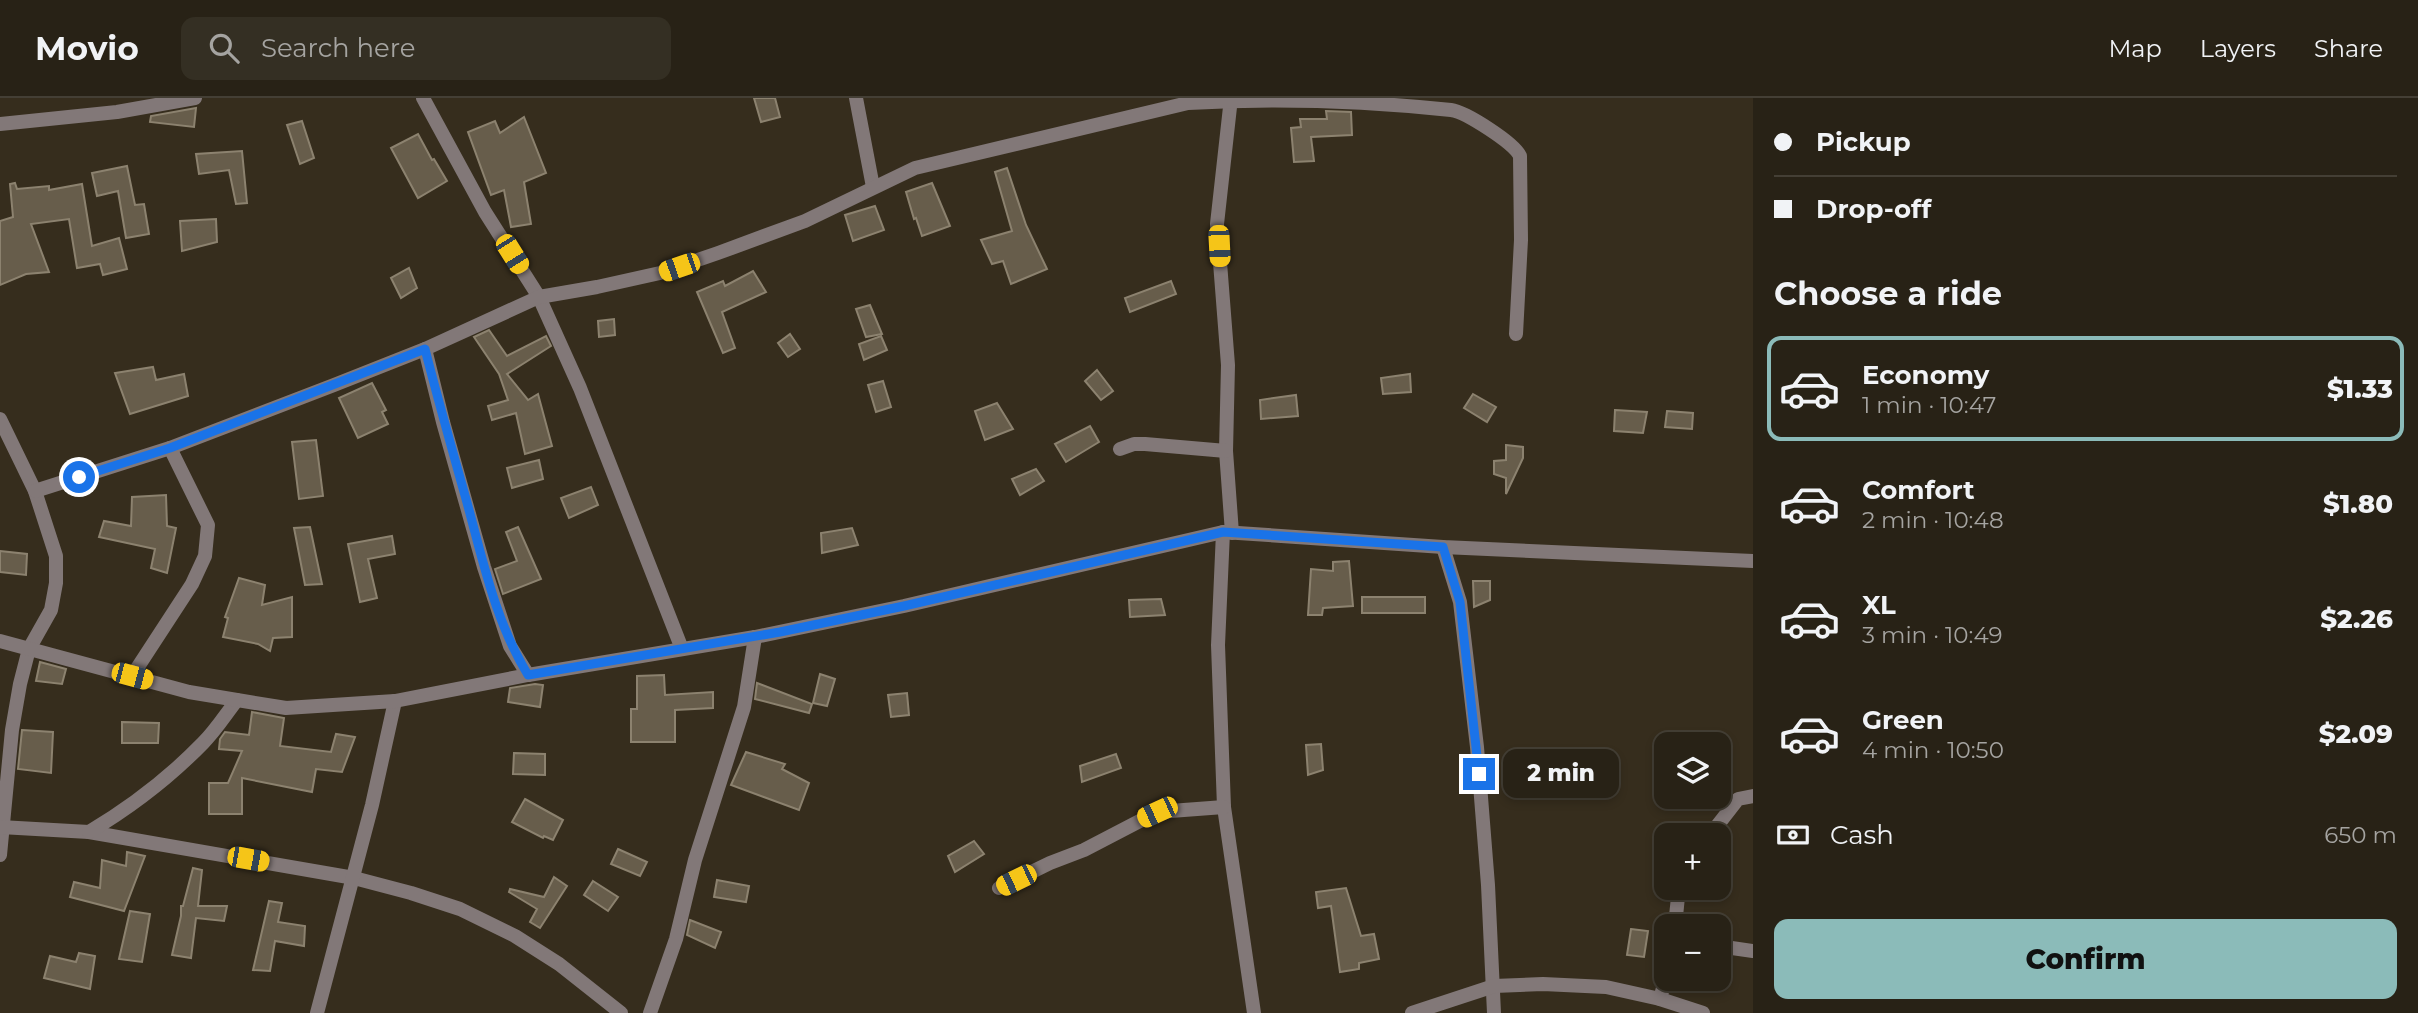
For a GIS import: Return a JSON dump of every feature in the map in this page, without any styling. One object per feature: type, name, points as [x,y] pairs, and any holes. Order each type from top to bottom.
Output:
[{"type":"street","points":[[0,124],[117,112],[195,98]]},
{"type":"street","points":[[423,98],[485,212],[539,297],[580,388],[682,649]]},
{"type":"street","points":[[856,98],[873,187]]},
{"type":"street","points":[[1231,98],[1217,224],[1228,365],[1227,533],[1218,645],[1224,807],[1254,1013]]},
{"type":"street","points":[[35,491],[170,448],[425,349],[539,297],[660,273],[805,221],[915,168],[1188,103],[1231,98],[1314,100],[1451,110],[1470,117],[1508,143],[1520,156],[1521,240],[1516,334]]},
{"type":"street","points":[[425,349],[484,568],[510,646],[528,675]]},
{"type":"street","points":[[0,419],[35,491],[56,555],[56,583],[51,610],[29,649],[20,684],[1,827],[0,855]]},
{"type":"street","points":[[1119,449],[1145,444],[1226,452]]},
{"type":"street","points":[[132,676],[192,584],[205,555],[208,525],[170,448]]},
{"type":"street","points":[[0,641],[188,692],[286,708],[395,701],[528,675],[755,637],[1227,533],[1443,547],[1753,561]]},
{"type":"street","points":[[1443,547],[1462,613],[1477,747],[1494,986],[1493,1013]]},
{"type":"street","points":[[650,1013],[676,939],[695,860],[744,707],[755,637]]},
{"type":"street","points":[[89,832],[130,807],[166,778],[205,741],[237,701]]},
{"type":"street","points":[[317,1013],[354,878],[395,701]]},
{"type":"street","points":[[1719,823],[1738,799],[1753,796]]},
{"type":"street","points":[[999,888],[1084,850],[1157,812],[1224,807]]},
{"type":"street","points":[[1,827],[89,832],[354,878],[460,909],[515,936],[559,964],[621,1013]]},
{"type":"street","points":[[1731,948],[1753,951]]},
{"type":"street","points":[[1412,1013],[1494,986],[1543,984],[1606,987],[1660,999],[1703,1013]]},
{"type":"street","points":[[1660,999],[1662,991]]},
{"type":"building","points":[[754,98],[775,98],[780,117],[761,122]]},
{"type":"building","points":[[196,108],[194,127],[150,122],[151,116]]},
{"type":"building","points":[[1326,111],[1351,112],[1352,135],[1311,137],[1314,161],[1294,162],[1291,128],[1301,127],[1300,119],[1327,119]]},
{"type":"building","points":[[524,117],[546,173],[524,182],[531,224],[511,227],[504,190],[491,195],[468,132],[495,121],[500,133]]},
{"type":"building","points":[[302,121],[314,158],[300,164],[287,125]]},
{"type":"building","points":[[418,134],[447,181],[418,198],[391,148]]},
{"type":"building","points":[[242,151],[247,203],[236,204],[229,170],[199,174],[196,154]]},
{"type":"building","points":[[127,166],[135,205],[144,204],[149,234],[126,238],[118,191],[97,196],[92,173]]},
{"type":"building","points":[[1007,168],[1026,225],[1047,269],[1011,284],[1003,261],[992,264],[981,240],[1012,231],[995,172]]},
{"type":"building","points":[[15,183],[17,189],[49,186],[49,190],[82,184],[92,246],[119,238],[127,269],[103,275],[100,264],[77,268],[69,219],[31,224],[49,272],[26,274],[0,285],[0,221],[13,217],[10,184]]},
{"type":"building","points":[[932,183],[950,226],[922,236],[906,192]]},
{"type":"building","points":[[875,206],[884,230],[853,241],[845,215]]},
{"type":"building","points":[[216,219],[217,242],[182,251],[180,221]]},
{"type":"building","points":[[409,268],[417,288],[401,298],[391,278]]},
{"type":"building","points":[[753,271],[766,292],[722,312],[735,348],[723,353],[697,292],[723,281],[725,286]]},
{"type":"building","points":[[1171,281],[1176,294],[1130,312],[1125,298]]},
{"type":"building","points":[[870,305],[882,334],[866,337],[856,309]]},
{"type":"building","points":[[614,319],[615,335],[599,337],[598,321]]},
{"type":"building","points":[[489,330],[507,356],[546,336],[551,346],[507,374],[528,400],[538,394],[552,446],[525,454],[516,413],[492,420],[488,406],[508,400],[499,374],[474,337]]},
{"type":"building","points":[[790,334],[800,349],[788,357],[778,343]]},
{"type":"building","points":[[881,336],[887,350],[864,360],[859,344]]},
{"type":"building","points":[[153,367],[156,380],[184,374],[188,396],[130,414],[115,373]]},
{"type":"building","points":[[1097,370],[1113,391],[1101,400],[1085,381]]},
{"type":"building","points":[[1410,374],[1411,392],[1383,394],[1381,378]]},
{"type":"building","points":[[883,381],[891,407],[876,412],[868,385]]},
{"type":"building","points":[[372,383],[386,410],[382,412],[388,424],[358,438],[339,398]]},
{"type":"building","points":[[1473,394],[1496,407],[1487,422],[1464,408]]},
{"type":"building","points":[[1296,395],[1298,416],[1261,419],[1260,400]]},
{"type":"building","points":[[997,403],[1013,429],[985,440],[975,411]]},
{"type":"building","points":[[1615,410],[1647,412],[1643,433],[1614,431]]},
{"type":"building","points":[[1667,411],[1693,413],[1692,429],[1665,427]]},
{"type":"building","points":[[1090,426],[1099,442],[1066,462],[1055,444]]},
{"type":"building","points":[[316,440],[323,496],[299,499],[292,442]]},
{"type":"building","points":[[1506,445],[1523,447],[1523,458],[1506,494],[1506,478],[1494,474],[1494,461],[1506,460]]},
{"type":"building","points":[[539,460],[543,479],[512,488],[507,468]]},
{"type":"building","points":[[1036,469],[1044,481],[1020,495],[1012,479]]},
{"type":"building","points":[[591,487],[598,505],[569,518],[561,498]]},
{"type":"building","points":[[166,495],[167,526],[176,528],[167,573],[151,568],[155,549],[99,537],[104,521],[131,526],[132,497]]},
{"type":"building","points":[[310,527],[322,584],[305,585],[294,528]]},
{"type":"building","points":[[518,527],[541,579],[503,594],[495,569],[517,561],[506,532]]},
{"type":"building","points":[[852,528],[858,545],[822,553],[821,533]]},
{"type":"building","points":[[392,536],[395,554],[368,559],[377,598],[360,602],[348,544]]},
{"type":"building","points":[[0,551],[27,554],[26,575],[0,572]]},
{"type":"building","points":[[1349,561],[1353,606],[1323,608],[1322,615],[1308,615],[1311,569],[1333,571],[1333,562]]},
{"type":"building","points":[[239,578],[265,585],[262,605],[292,597],[292,637],[273,638],[270,651],[258,644],[223,637],[228,618],[225,617]]},
{"type":"building","points":[[1473,581],[1490,581],[1490,600],[1474,607]]},
{"type":"building","points":[[1362,597],[1425,597],[1425,613],[1362,613]]},
{"type":"building","points":[[1161,599],[1165,615],[1130,617],[1129,600]]},
{"type":"building","points":[[40,662],[66,669],[62,684],[36,681]]},
{"type":"building","points":[[820,674],[835,679],[827,706],[813,703]]},
{"type":"building","points":[[664,675],[665,695],[713,692],[713,708],[675,710],[675,742],[631,742],[631,709],[637,709],[637,676]]},
{"type":"building","points":[[757,683],[812,704],[809,713],[755,699]]},
{"type":"building","points":[[543,685],[540,707],[508,702],[510,688]]},
{"type":"building","points":[[907,693],[909,715],[891,717],[888,695]]},
{"type":"building","points":[[252,712],[284,718],[280,746],[331,752],[336,734],[355,737],[342,772],[316,769],[312,792],[242,778],[242,814],[209,814],[209,783],[228,783],[242,751],[219,749],[220,739],[225,732],[249,735]]},
{"type":"building","points":[[122,722],[159,723],[158,743],[122,743]]},
{"type":"building","points":[[22,730],[53,732],[51,773],[18,769]]},
{"type":"building","points":[[1321,744],[1323,770],[1308,775],[1306,745]]},
{"type":"building","points":[[746,752],[785,764],[782,769],[809,783],[799,810],[731,785]]},
{"type":"building","points":[[514,753],[545,754],[545,775],[513,774]]},
{"type":"building","points":[[1116,754],[1121,768],[1082,782],[1080,766]]},
{"type":"building","points":[[525,799],[563,820],[553,840],[544,836],[543,838],[512,822]]},
{"type":"building","points":[[974,841],[984,854],[955,872],[948,856]]},
{"type":"building","points":[[618,849],[647,862],[640,876],[611,864]]},
{"type":"building","points":[[127,852],[145,856],[124,911],[70,897],[74,882],[100,888],[102,860],[126,866]]},
{"type":"building","points":[[193,868],[202,870],[198,906],[227,906],[224,921],[196,918],[191,958],[172,955],[181,906]]},
{"type":"building","points":[[554,877],[567,886],[540,928],[530,922],[537,909],[509,892],[510,889],[544,897]]},
{"type":"building","points":[[717,880],[749,886],[746,902],[714,897]]},
{"type":"building","points":[[593,881],[618,897],[608,911],[584,895]]},
{"type":"building","points":[[1346,888],[1361,936],[1374,934],[1379,959],[1359,963],[1359,969],[1340,972],[1331,906],[1318,908],[1316,892]]},
{"type":"building","points":[[269,901],[282,903],[278,922],[305,926],[304,946],[275,941],[270,971],[253,970]]},
{"type":"building","points":[[130,911],[150,914],[142,962],[119,959]]},
{"type":"building","points":[[690,920],[721,932],[715,948],[687,935]]},
{"type":"building","points":[[1631,929],[1648,931],[1644,957],[1627,955]]},
{"type":"building","points":[[79,953],[95,956],[90,989],[44,978],[50,956],[76,962]]},
{"type":"route","points":[[79,477],[170,448],[425,349],[484,568],[510,646],[528,675],[780,632],[1223,532],[1443,547],[1460,602],[1479,774]]}]
